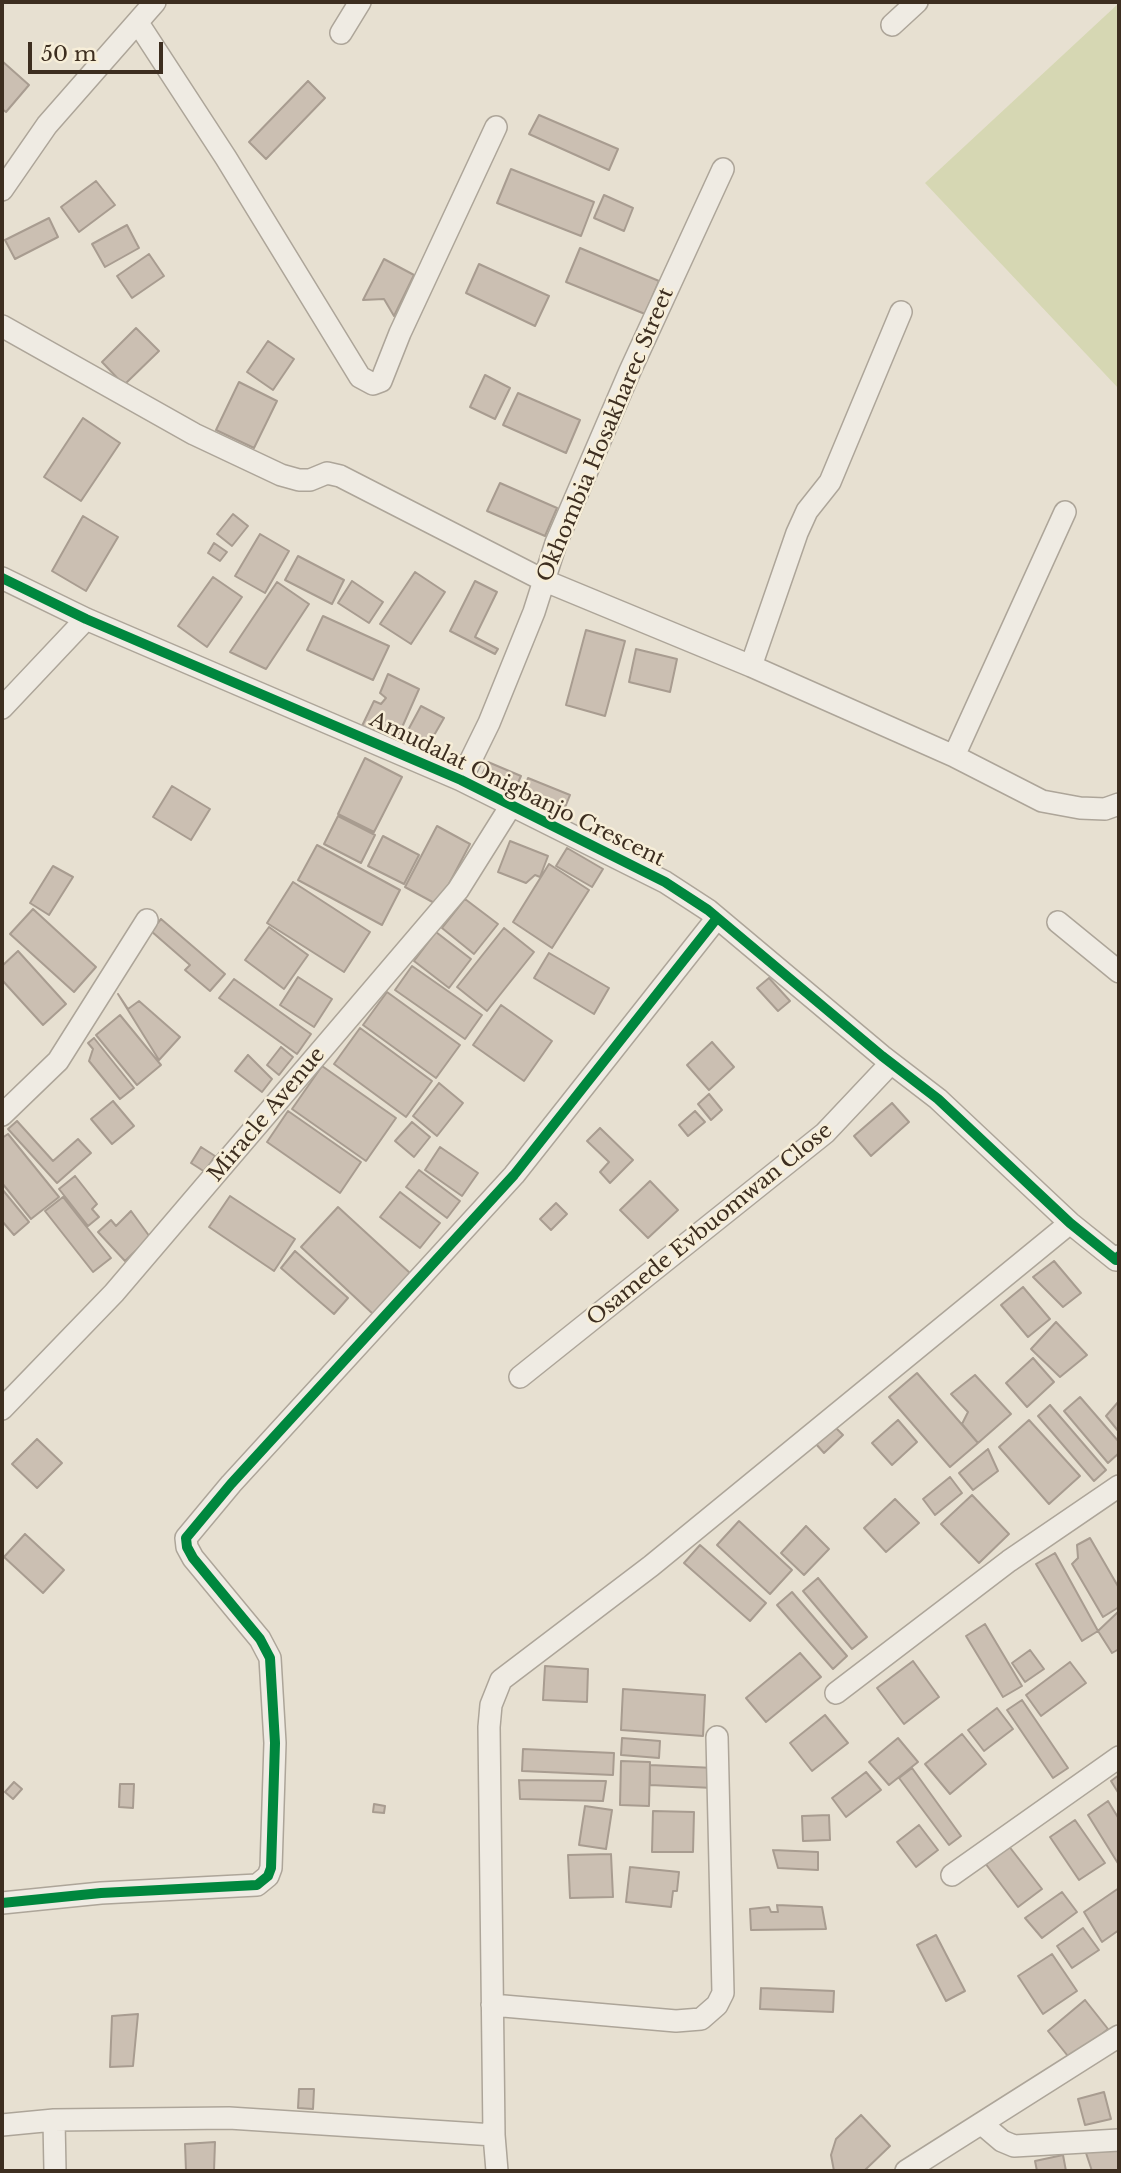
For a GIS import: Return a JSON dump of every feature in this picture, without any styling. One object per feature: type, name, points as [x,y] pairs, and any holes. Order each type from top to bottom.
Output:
[{"type":"street","points":[[2,190],[47,125],[155,2]]},
{"type":"street","points":[[341,33],[360,2]]},
{"type":"street","points":[[892,25],[916,2]]},
{"type":"street","points":[[138,23],[226,158],[360,377],[373,384],[382,382],[400,333],[496,127]]},
{"type":"street","name":"Okhombia Hosakharec Street","points":[[461,780],[489,723],[534,612],[543,580],[630,371],[723,169]]},
{"type":"street","points":[[751,666],[797,533],[807,511],[830,482],[901,312]]},
{"type":"street","points":[[2,326],[206,440],[299,480],[310,480],[327,473],[340,476],[543,580],[751,666],[954,756],[1042,801],[1080,808],[1105,808],[1119,804]]},
{"type":"street","points":[[954,756],[1065,512]]},
{"type":"street","name":"Amudalat Onigbanjo Crescent","points":[[2,578],[86,619],[461,780],[665,882],[718,918],[938,1099],[1070,1223],[1118,1259]]},
{"type":"street","points":[[2,708],[86,619]]},
{"type":"street","name":"Miracle Avenue","points":[[2,1409],[114,1293],[458,890],[512,804]]},
{"type":"street","points":[[2,1903],[101,1892],[257,1885],[268,1876],[271,1868],[275,1744],[270,1658],[260,1639],[193,1558],[187,1548],[186,1538],[240,1474],[513,1175],[718,918]]},
{"type":"street","points":[[2,1115],[58,1060],[147,920]]},
{"type":"street","points":[[1058,922],[1119,972]]},
{"type":"street","name":"Osamede Evbuomwan Close","points":[[520,1377],[825,1133],[891,1063]]},
{"type":"street","points":[[498,2171],[494,2136],[489,1727],[491,1704],[501,1679],[651,1566],[1070,1223]]},
{"type":"street","points":[[836,1693],[1009,1561],[1119,1486]]},
{"type":"street","points":[[492,2005],[676,2021],[701,2019],[717,2005],[723,1993],[717,1737]]},
{"type":"street","points":[[952,1875],[1119,1757]]},
{"type":"street","points":[[906,2171],[1119,2036]]},
{"type":"street","points":[[2,2125],[54,2120],[229,2118],[494,2136]]},
{"type":"street","points":[[54,2120],[55,2171]]},
{"type":"street","points":[[982,2124],[1002,2141],[1014,2147],[1119,2140]]},
{"type":"green space","points":[[1119,3],[1119,389],[925,183]]},
{"type":"building","points":[[2,61],[29,85],[6,112],[2,109]]},
{"type":"building","points":[[308,81],[325,98],[266,159],[249,142]]},
{"type":"building","points":[[539,115],[618,149],[609,170],[529,134]]},
{"type":"building","points":[[511,169],[594,202],[581,236],[497,203]]},
{"type":"building","points":[[96,181],[115,205],[79,232],[61,207]]},
{"type":"building","points":[[604,195],[633,208],[624,231],[594,218]]},
{"type":"building","points":[[49,218],[58,237],[15,259],[5,240]]},
{"type":"building","points":[[127,225],[139,248],[105,267],[92,244]]},
{"type":"building","points":[[580,248],[659,281],[645,314],[566,282]]},
{"type":"building","points":[[149,254],[164,276],[132,298],[117,276]]},
{"type":"building","points":[[384,259],[414,275],[394,316],[384,299],[363,300]]},
{"type":"building","points":[[479,264],[549,296],[535,326],[466,293]]},
{"type":"building","points":[[136,328],[159,351],[124,385],[102,362]]},
{"type":"building","points":[[268,341],[294,359],[273,390],[247,372]]},
{"type":"building","points":[[485,375],[510,388],[495,419],[470,407]]},
{"type":"building","points":[[239,382],[277,401],[254,448],[216,430]]},
{"type":"building","points":[[518,393],[580,420],[566,453],[503,425]]},
{"type":"building","points":[[83,418],[120,443],[81,501],[44,477]]},
{"type":"building","points":[[500,483],[557,508],[545,536],[487,511]]},
{"type":"building","points":[[233,514],[248,526],[232,546],[217,534]]},
{"type":"building","points":[[83,516],[118,537],[86,591],[52,571]]},
{"type":"building","points":[[260,534],[289,551],[265,593],[235,576]]},
{"type":"building","points":[[214,543],[227,552],[220,561],[208,553]]},
{"type":"building","points":[[298,556],[344,580],[332,604],[285,580]]},
{"type":"building","points":[[415,572],[445,592],[411,644],[380,624]]},
{"type":"building","points":[[213,577],[242,597],[207,647],[178,626]]},
{"type":"building","points":[[352,581],[383,602],[369,623],[338,603]]},
{"type":"building","points":[[475,581],[497,592],[475,637],[498,649],[495,654],[450,631]]},
{"type":"building","points":[[277,582],[309,604],[266,669],[230,652]]},
{"type":"building","points":[[323,616],[389,646],[373,680],[307,650]]},
{"type":"building","points":[[586,630],[625,641],[605,716],[566,705]]},
{"type":"building","points":[[636,649],[677,659],[670,692],[629,682]]},
{"type":"building","points":[[388,674],[419,689],[396,741],[362,726],[374,701],[381,704],[386,698],[380,693]]},
{"type":"building","points":[[421,706],[444,718],[429,744],[407,732]]},
{"type":"building","points":[[365,758],[402,777],[374,832],[338,814]]},
{"type":"building","points":[[488,762],[521,776],[515,789],[482,775]]},
{"type":"building","points":[[528,778],[570,795],[564,810],[522,793]]},
{"type":"building","points":[[172,786],[210,809],[191,840],[153,817]]},
{"type":"building","points":[[338,816],[375,835],[361,863],[324,844]]},
{"type":"building","points":[[437,826],[470,844],[438,905],[405,887]]},
{"type":"building","points":[[383,836],[419,855],[404,884],[368,866]]},
{"type":"building","points":[[510,841],[548,856],[540,877],[535,875],[526,883],[498,872]]},
{"type":"building","points":[[317,845],[400,890],[382,925],[298,880]]},
{"type":"building","points":[[567,848],[603,869],[592,887],[556,866]]},
{"type":"building","points":[[549,864],[589,890],[552,948],[513,922]]},
{"type":"building","points":[[53,866],[73,877],[49,915],[30,903]]},
{"type":"building","points":[[293,882],[370,932],[344,972],[267,923]]},
{"type":"building","points":[[465,899],[498,924],[474,954],[442,928]]},
{"type":"building","points":[[33,909],[96,967],[74,992],[10,934]]},
{"type":"building","points":[[161,919],[225,974],[210,991],[185,970],[190,965],[151,931]]},
{"type":"building","points":[[269,927],[308,955],[284,989],[245,960]]},
{"type":"building","points":[[504,928],[534,952],[487,1011],[457,987]]},
{"type":"building","points":[[436,932],[471,959],[449,988],[414,961]]},
{"type":"building","points":[[18,951],[66,1004],[43,1025],[2,980],[2,966]]},
{"type":"building","points":[[549,953],[609,988],[594,1014],[534,978]]},
{"type":"building","points":[[412,966],[482,1015],[465,1039],[395,990]]},
{"type":"building","points":[[298,977],[332,999],[314,1027],[280,1005]]},
{"type":"building","points":[[769,978],[790,1001],[778,1011],[757,988]]},
{"type":"building","points":[[234,979],[311,1034],[297,1054],[219,998]]},
{"type":"building","points":[[387,992],[460,1045],[436,1078],[363,1025]]},
{"type":"building","points":[[118,994],[128,1009],[139,1001],[180,1037],[159,1060]]},
{"type":"building","points":[[501,1005],[552,1041],[524,1081],[473,1045]]},
{"type":"building","points":[[120,1015],[161,1065],[137,1085],[96,1035]]},
{"type":"building","points":[[360,1028],[432,1081],[406,1117],[334,1064]]},
{"type":"building","points":[[94,1038],[134,1088],[120,1099],[89,1061],[93,1049],[88,1043]]},
{"type":"building","points":[[712,1042],[734,1067],[709,1090],[687,1065]]},
{"type":"building","points":[[281,1047],[293,1057],[279,1075],[267,1065]]},
{"type":"building","points":[[248,1055],[272,1079],[262,1092],[235,1071]]},
{"type":"building","points":[[322,1066],[396,1118],[366,1161],[292,1109]]},
{"type":"building","points":[[439,1083],[463,1103],[437,1136],[413,1116]]},
{"type":"building","points":[[709,1094],[722,1110],[711,1120],[698,1104]]},
{"type":"building","points":[[113,1101],[134,1126],[112,1144],[91,1119]]},
{"type":"building","points":[[892,1103],[909,1122],[871,1156],[854,1136]]},
{"type":"building","points":[[288,1111],[361,1162],[340,1193],[267,1142]]},
{"type":"building","points":[[695,1111],[705,1122],[688,1136],[679,1125]]},
{"type":"building","points":[[17,1121],[53,1161],[78,1139],[91,1153],[57,1183],[8,1129]]},
{"type":"building","points":[[412,1122],[430,1137],[414,1157],[395,1141]]},
{"type":"building","points":[[600,1128],[633,1160],[610,1183],[600,1172],[609,1162],[587,1141]]},
{"type":"building","points":[[8,1134],[59,1197],[31,1219],[2,1183],[2,1138]]},
{"type":"building","points":[[201,1147],[215,1156],[205,1172],[191,1163]]},
{"type":"building","points":[[440,1147],[478,1173],[462,1196],[425,1170]]},
{"type":"building","points":[[419,1170],[460,1201],[447,1218],[406,1187]]},
{"type":"building","points":[[75,1176],[97,1204],[92,1209],[99,1217],[88,1226],[59,1189]]},
{"type":"building","points":[[650,1181],[678,1210],[648,1238],[620,1210]]},
{"type":"building","points":[[2,1189],[29,1222],[14,1235],[2,1221]]},
{"type":"building","points":[[400,1192],[440,1223],[420,1248],[380,1217]]},
{"type":"building","points":[[230,1196],[295,1239],[274,1271],[209,1227]]},
{"type":"building","points":[[63,1197],[111,1258],[93,1272],[45,1211]]},
{"type":"building","points":[[556,1203],[567,1214],[551,1230],[540,1219]]},
{"type":"building","points":[[338,1207],[410,1273],[373,1314],[301,1247]]},
{"type":"building","points":[[131,1211],[150,1237],[125,1261],[98,1232],[111,1220],[116,1226]]},
{"type":"building","points":[[295,1251],[348,1298],[334,1314],[281,1268]]},
{"type":"building","points":[[1054,1261],[1081,1293],[1063,1307],[1033,1277]]},
{"type":"building","points":[[1023,1287],[1050,1319],[1028,1337],[1001,1305]]},
{"type":"building","points":[[1056,1322],[1087,1355],[1060,1377],[1031,1349]]},
{"type":"building","points":[[1033,1358],[1054,1382],[1027,1407],[1006,1383]]},
{"type":"building","points":[[917,1373],[978,1443],[950,1467],[889,1397]]},
{"type":"building","points":[[975,1375],[1011,1414],[978,1443],[962,1424],[968,1412],[951,1394]]},
{"type":"building","points":[[1080,1397],[1119,1442],[1119,1453],[1108,1463],[1064,1411]]},
{"type":"building","points":[[1119,1401],[1119,1432],[1106,1416]]},
{"type":"building","points":[[1050,1405],[1106,1470],[1094,1481],[1038,1416]]},
{"type":"building","points":[[898,1420],[917,1442],[892,1465],[872,1443]]},
{"type":"building","points":[[1029,1420],[1080,1476],[1049,1504],[999,1447]]},
{"type":"building","points":[[835,1427],[843,1435],[824,1453],[816,1444]]},
{"type":"building","points":[[37,1439],[62,1463],[37,1488],[12,1464]]},
{"type":"building","points":[[988,1449],[998,1471],[973,1490],[959,1473]]},
{"type":"building","points":[[950,1477],[962,1493],[935,1515],[923,1499]]},
{"type":"building","points":[[972,1495],[1009,1534],[979,1563],[941,1524]]},
{"type":"building","points":[[895,1499],[919,1523],[886,1552],[864,1528]]},
{"type":"building","points":[[739,1521],[792,1570],[770,1594],[717,1545]]},
{"type":"building","points":[[806,1526],[829,1549],[804,1575],[781,1553]]},
{"type":"building","points":[[25,1534],[64,1570],[43,1593],[4,1557]]},
{"type":"building","points":[[1090,1538],[1119,1588],[1119,1607],[1103,1617],[1072,1564],[1078,1558],[1077,1545]]},
{"type":"building","points":[[700,1545],[766,1603],[750,1621],[684,1563]]},
{"type":"building","points":[[1055,1553],[1098,1631],[1082,1641],[1036,1564]]},
{"type":"building","points":[[818,1578],[867,1637],[852,1649],[803,1591]]},
{"type":"building","points":[[792,1592],[847,1656],[833,1669],[777,1605]]},
{"type":"building","points":[[1119,1611],[1119,1649],[1112,1653],[1098,1631]]},
{"type":"building","points":[[985,1624],[1022,1686],[1003,1697],[966,1636]]},
{"type":"building","points":[[1030,1650],[1044,1669],[1025,1682],[1012,1663]]},
{"type":"building","points":[[800,1653],[821,1677],[766,1722],[746,1698]]},
{"type":"building","points":[[913,1661],[939,1697],[904,1724],[877,1688]]},
{"type":"building","points":[[1070,1662],[1086,1683],[1041,1716],[1026,1695]]},
{"type":"building","points":[[545,1666],[588,1669],[587,1702],[543,1700]]},
{"type":"building","points":[[623,1689],[705,1695],[703,1736],[621,1730]]},
{"type":"building","points":[[1022,1700],[1068,1768],[1053,1778],[1007,1710]]},
{"type":"building","points":[[997,1708],[1013,1729],[984,1751],[968,1730]]},
{"type":"building","points":[[825,1715],[848,1743],[812,1771],[790,1743]]},
{"type":"building","points":[[962,1734],[986,1764],[950,1794],[925,1764]]},
{"type":"building","points":[[622,1738],[660,1741],[659,1758],[621,1755]]},
{"type":"building","points":[[898,1738],[918,1762],[889,1785],[869,1762]]},
{"type":"building","points":[[523,1749],[614,1753],[613,1775],[522,1771]]},
{"type":"building","points":[[621,1761],[650,1762],[649,1806],[620,1805]]},
{"type":"building","points":[[650,1765],[714,1768],[713,1788],[650,1785]]},
{"type":"building","points":[[912,1768],[961,1836],[949,1845],[899,1778]]},
{"type":"building","points":[[866,1772],[881,1790],[846,1817],[832,1798]]},
{"type":"building","points":[[1119,1775],[1119,1794],[1111,1781]]},
{"type":"building","points":[[519,1780],[606,1781],[603,1801],[520,1799]]},
{"type":"building","points":[[14,1782],[22,1789],[13,1799],[5,1792]]},
{"type":"building","points":[[120,1784],[134,1784],[133,1808],[119,1807]]},
{"type":"building","points":[[1108,1801],[1119,1819],[1119,1865],[1088,1815]]},
{"type":"building","points":[[374,1804],[385,1806],[384,1813],[373,1812]]},
{"type":"building","points":[[585,1806],[612,1810],[606,1849],[579,1845]]},
{"type":"building","points":[[653,1811],[694,1812],[693,1852],[652,1852]]},
{"type":"building","points":[[829,1815],[830,1840],[803,1841],[802,1816]]},
{"type":"building","points":[[1075,1820],[1105,1863],[1079,1880],[1050,1837]]},
{"type":"building","points":[[919,1825],[938,1850],[916,1867],[897,1842]]},
{"type":"building","points":[[1008,1845],[1042,1889],[1018,1907],[985,1863]]},
{"type":"building","points":[[773,1850],[818,1852],[818,1870],[778,1868]]},
{"type":"building","points":[[611,1854],[613,1897],[570,1898],[568,1855]]},
{"type":"building","points":[[630,1867],[679,1872],[677,1891],[673,1891],[671,1907],[626,1902]]},
{"type":"building","points":[[1119,1888],[1119,1930],[1102,1942],[1084,1912]]},
{"type":"building","points":[[1062,1892],[1077,1912],[1042,1938],[1025,1918]]},
{"type":"building","points":[[777,1905],[822,1907],[826,1929],[751,1930],[750,1909],[769,1907],[771,1912],[778,1912]]},
{"type":"building","points":[[1083,1928],[1099,1950],[1072,1968],[1057,1946]]},
{"type":"building","points":[[936,1935],[965,1991],[946,2001],[917,1945]]},
{"type":"building","points":[[1052,1954],[1077,1991],[1043,2014],[1018,1976]]},
{"type":"building","points":[[761,1988],[834,1991],[833,2012],[760,2009]]},
{"type":"building","points":[[1085,2000],[1108,2029],[1071,2060],[1048,2031]]},
{"type":"building","points":[[138,2014],[133,2066],[110,2067],[112,2016]]},
{"type":"building","points":[[299,2089],[314,2089],[313,2109],[298,2108]]},
{"type":"building","points":[[1104,2092],[1111,2119],[1085,2125],[1078,2099]]},
{"type":"building","points":[[861,2115],[890,2146],[864,2171],[834,2171],[831,2155],[836,2139]]},
{"type":"building","points":[[215,2142],[214,2171],[186,2171],[185,2144]]},
{"type":"building","points":[[1084,2147],[1119,2148],[1119,2171],[1092,2171]]},
{"type":"building","points":[[1063,2155],[1066,2171],[1037,2171],[1035,2161]]},
{"type":"cycle path","points":[[2,578],[86,619],[461,780],[665,882],[708,910],[882,1056],[938,1099],[1070,1223],[1116,1260],[1119,1256]]},
{"type":"cycle path","points":[[2,1903],[101,1893],[257,1885],[268,1876],[271,1868],[275,1743],[270,1658],[260,1639],[193,1558],[186,1538],[231,1484],[514,1175],[717,918]]}]
